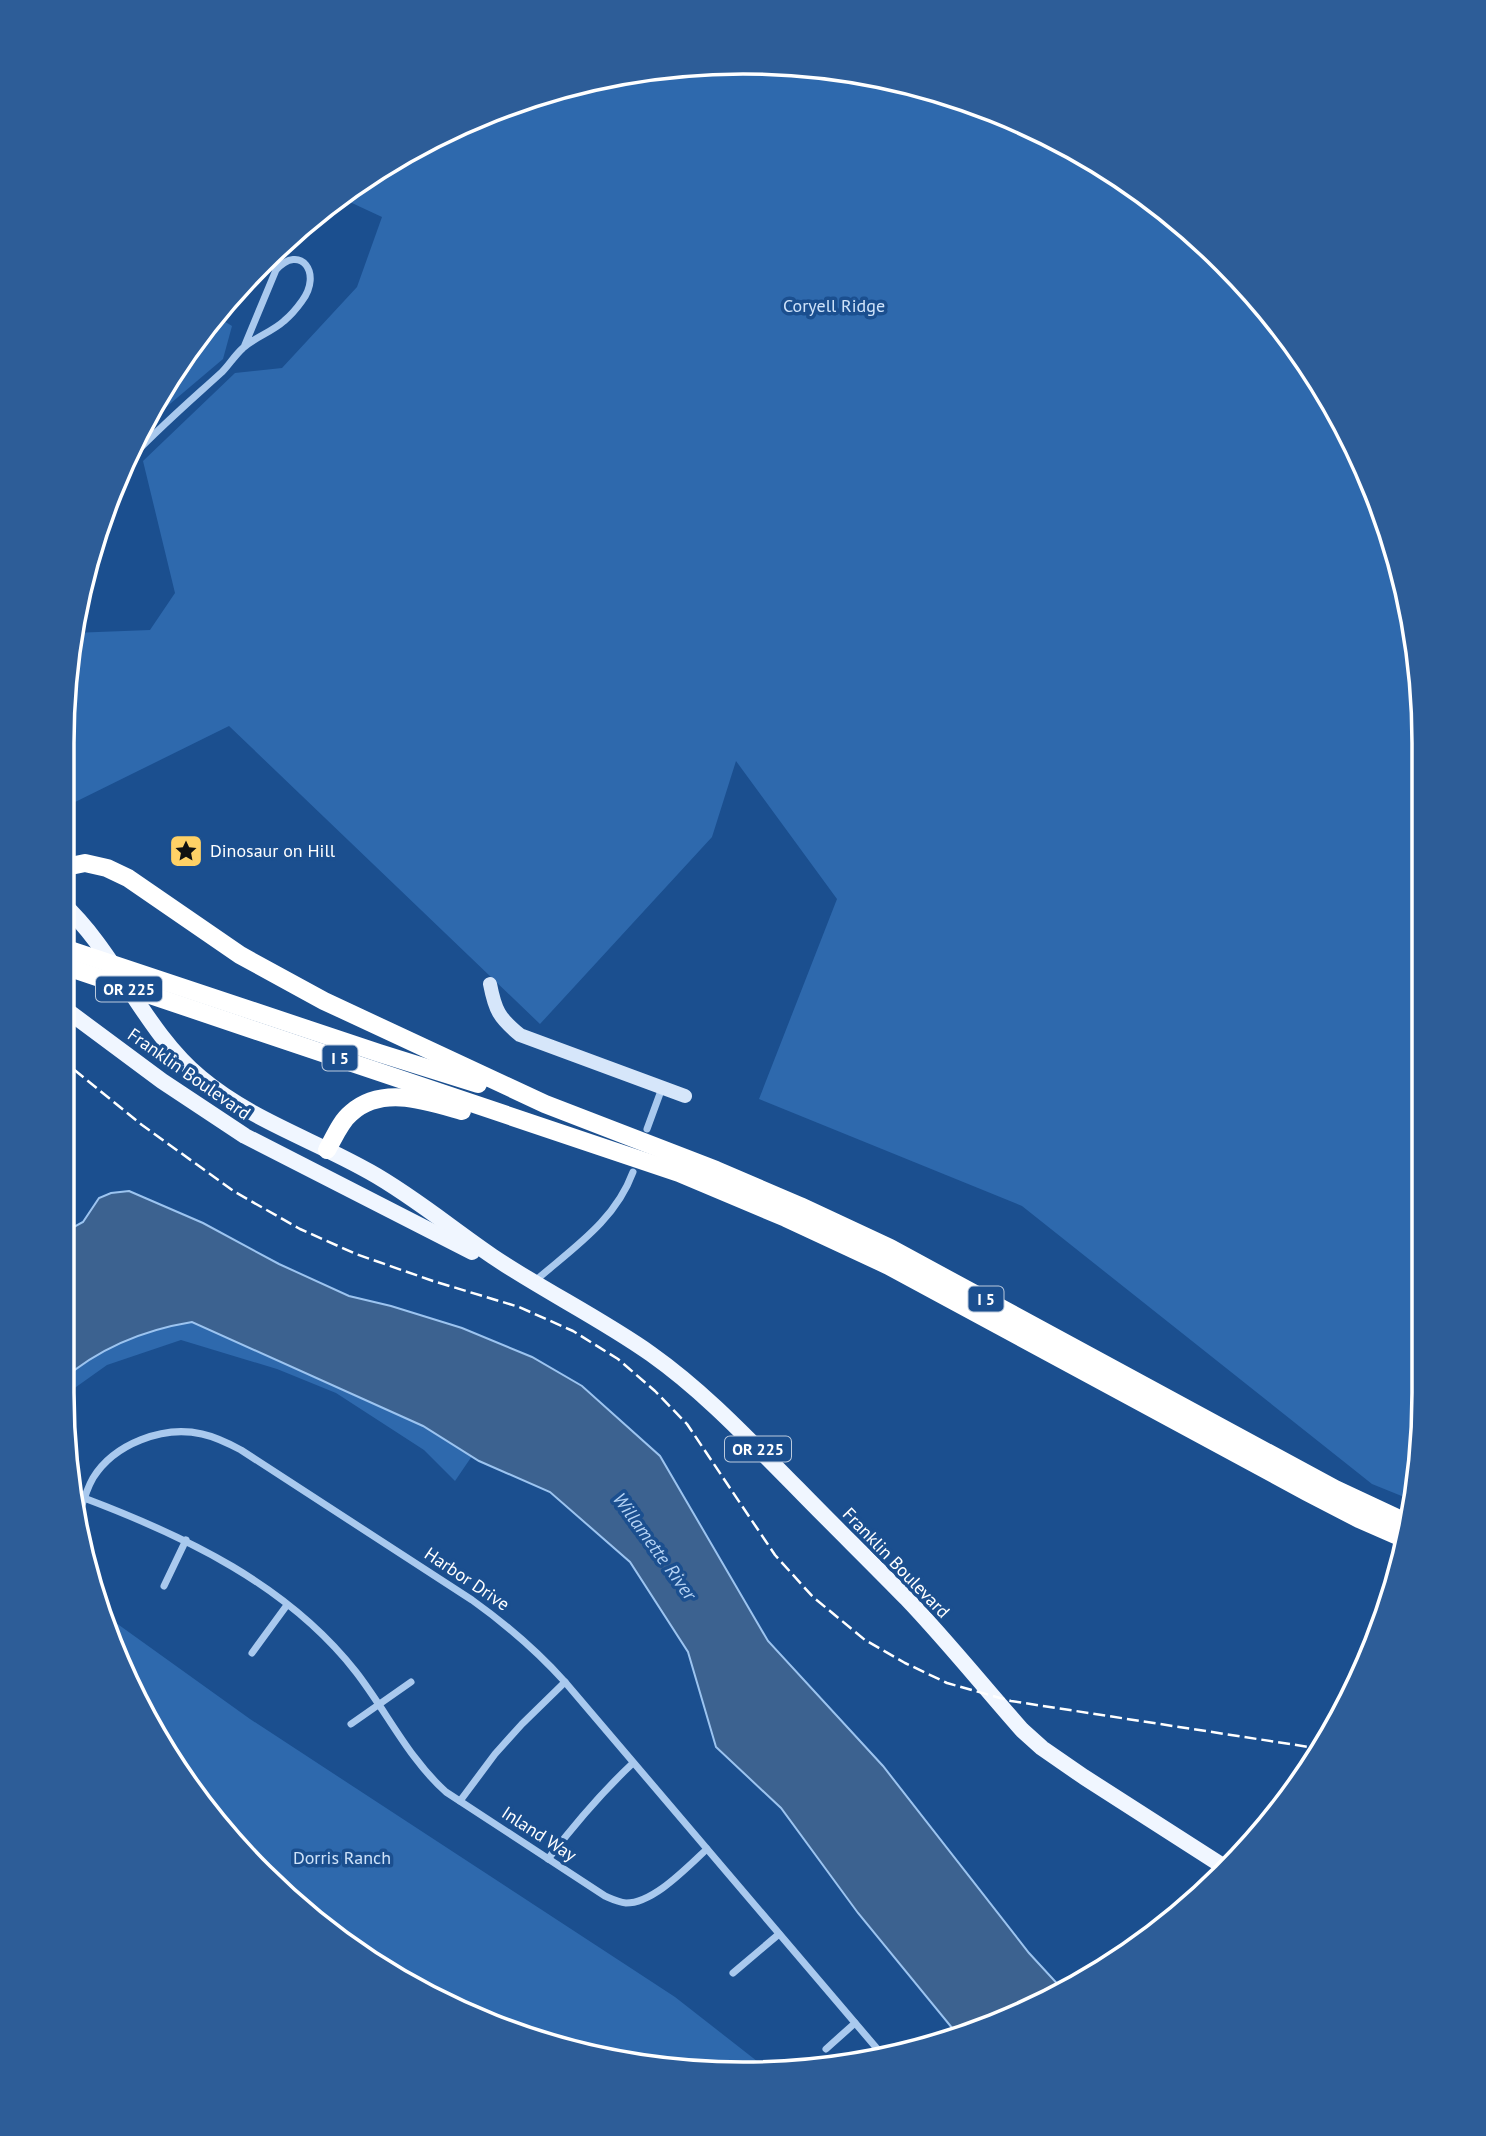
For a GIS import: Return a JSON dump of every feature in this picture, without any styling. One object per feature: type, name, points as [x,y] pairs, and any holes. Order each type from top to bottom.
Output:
[{"type":"highway","points":[[74,865],[85,863],[107,868],[128,878],[240,955],[324,1001],[545,1104]]},
{"type":"highway","name":"I 5","points":[[74,951],[379,1053],[545,1104],[716,1170],[890,1248],[1335,1489],[1401,1520]]},
{"type":"highway","name":"I 5","points":[[74,969],[678,1172],[786,1217],[889,1266],[1307,1492],[1397,1536]]},
{"type":"highway","points":[[327,1150],[349,1114],[363,1104],[396,1097],[426,1101],[619,1152]]},
{"type":"main road","name":"OR 225","points":[[74,914],[96,941],[161,1037],[179,1058],[218,1092],[259,1117],[327,1150]]},
{"type":"main road","name":"Franklin Boulevard","points":[[74,1016],[162,1081],[245,1136],[533,1283]]},
{"type":"main road","name":"Franklin Boulevard","points":[[327,1150],[395,1186],[533,1283],[633,1342],[707,1399],[909,1602],[1042,1748],[1219,1863]]},
{"type":"main road","points":[[300,1165],[314,1164],[327,1150]]},
{"type":"street","points":[[147,439],[225,369],[244,348],[284,321],[304,299],[312,274],[306,264],[289,260],[276,270],[244,348]]},
{"type":"street","points":[[491,984],[494,1007],[504,1023],[520,1035],[685,1096]]},
{"type":"street","points":[[647,1129],[662,1088]]},
{"type":"street","points":[[533,1283],[612,1213],[633,1172]]},
{"type":"street","name":"Harbor Drive","points":[[83,1503],[93,1477],[110,1458],[130,1444],[154,1435],[200,1433],[241,1450],[472,1600],[505,1623],[565,1682],[878,2049]]},
{"type":"street","name":"Inland Way","points":[[84,1498],[186,1540],[246,1574],[287,1605],[356,1672],[418,1764],[446,1792],[605,1896],[628,1903],[643,1900],[707,1849]]},
{"type":"street","points":[[164,1586],[186,1540]]},
{"type":"street","points":[[252,1653],[287,1605]]},
{"type":"street","points":[[351,1724],[411,1682]]},
{"type":"street","points":[[460,1801],[495,1754],[565,1682]]},
{"type":"street","points":[[548,1859],[583,1814],[633,1763]]},
{"type":"street","points":[[733,1973],[779,1934]]},
{"type":"street","points":[[826,2049],[855,2022]]},
{"type":"green space","name":"Coryell Ridge","points":[[699,75],[787,75],[830,79],[874,86],[958,109],[999,124],[1078,163],[1151,212],[1184,240],[1216,270],[1274,335],[1323,408],[1362,487],[1390,570],[1407,656],[1412,743],[1412,1393],[1411,1437],[1404,1497],[1372,1484],[1022,1206],[759,1099],[837,899],[736,761],[712,837],[540,1024],[229,726],[74,803],[75,699],[83,633],[150,630],[175,593],[143,461],[235,373],[282,368],[357,287],[382,217],[349,202],[408,163],[447,143],[487,124],[570,96],[612,86]]},
{"type":"green space","points":[[224,321],[232,326],[223,359],[161,411],[186,371]]},
{"type":"green space","points":[[192,1322],[423,1426],[472,1456],[455,1481],[424,1450],[336,1393],[277,1369],[181,1340],[107,1365],[74,1388],[74,1371],[91,1359],[139,1335]]},
{"type":"green space","name":"Dorris Ranch","points":[[114,1621],[250,1719],[675,1997],[758,2062],[656,2057],[570,2040],[487,2012],[408,1973],[371,1950],[302,1896],[270,1866],[212,1801],[163,1728],[124,1649]]},
{"type":"water","name":"Willamette River","points":[[129,1191],[203,1223],[279,1264],[349,1296],[462,1328],[532,1357],[582,1386],[660,1456],[768,1641],[883,1766],[1029,1953],[1057,1984],[999,2012],[953,2029],[858,1913],[781,1808],[716,1747],[688,1652],[630,1562],[550,1492],[479,1461],[423,1426],[192,1322],[156,1330],[122,1342],[74,1371],[74,1227],[83,1222],[99,1198],[111,1193]]},
{"type":"railway","points":[[74,1070],[142,1125],[235,1192],[300,1229],[356,1254],[519,1307],[573,1331],[618,1359],[687,1424],[775,1555],[813,1597],[865,1640],[905,1663],[947,1683],[1011,1701],[1311,1747]]},
{"type":"place","name":"Dinosaur on Hill","points":[[186,851]]}]
